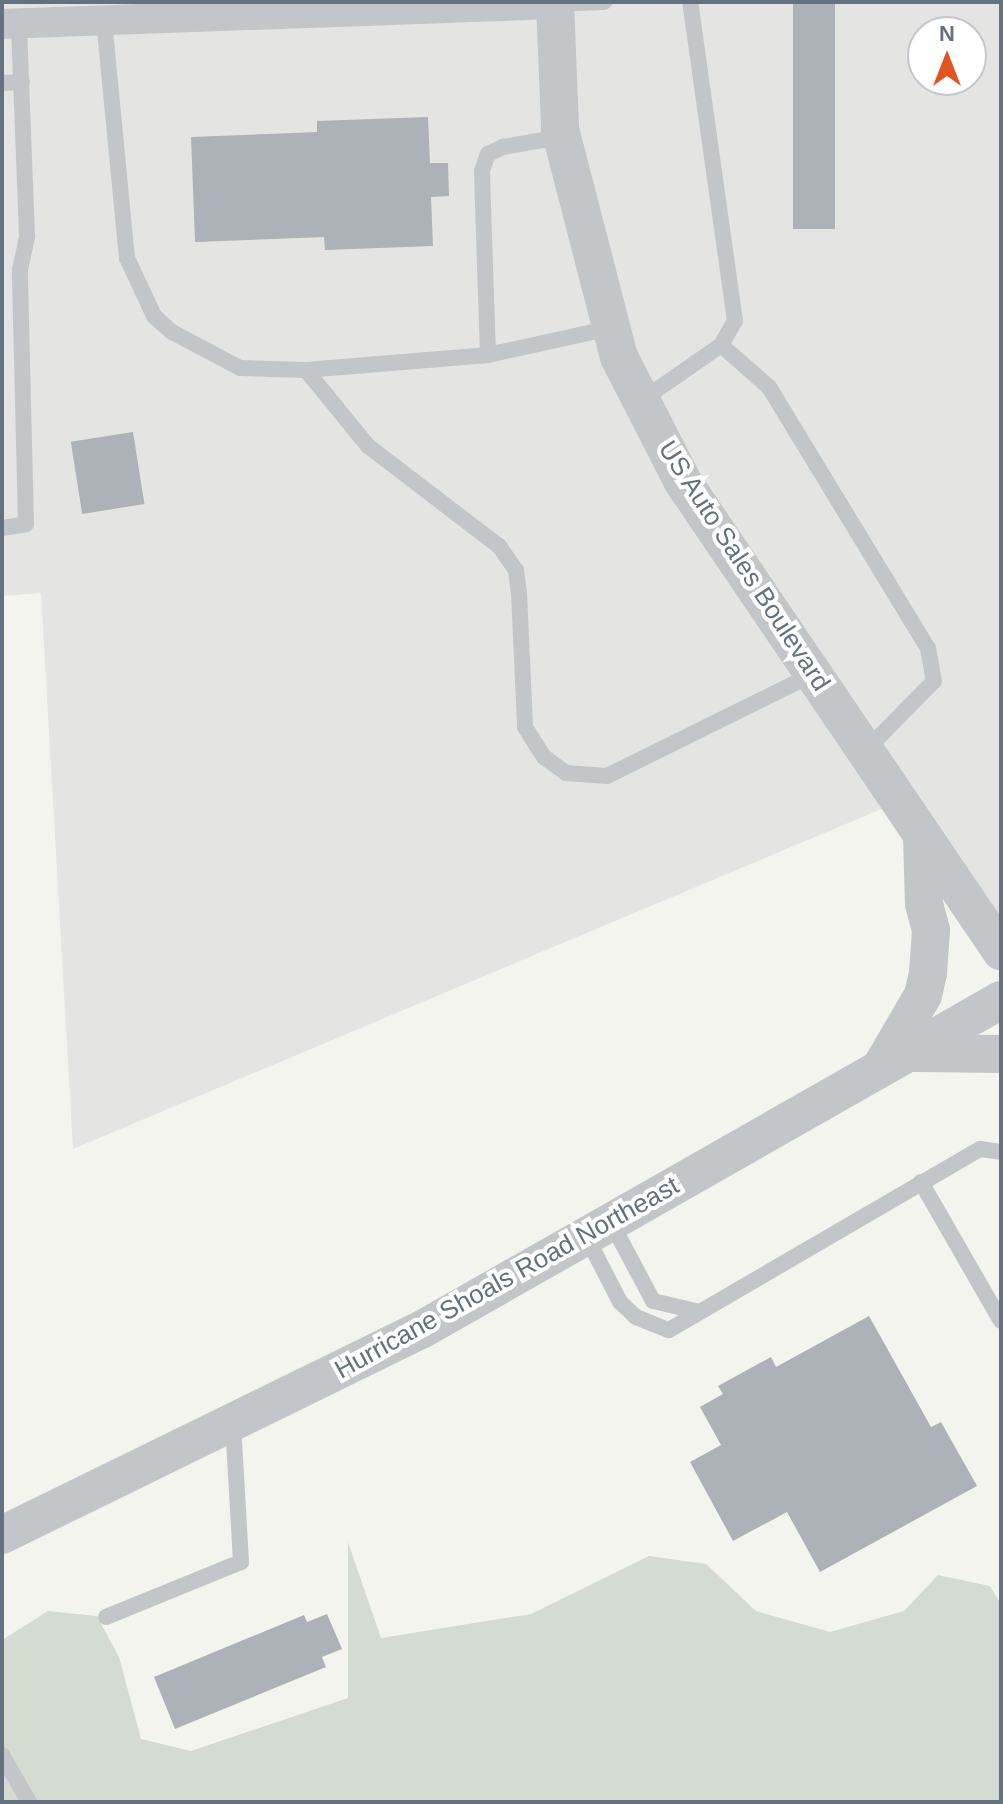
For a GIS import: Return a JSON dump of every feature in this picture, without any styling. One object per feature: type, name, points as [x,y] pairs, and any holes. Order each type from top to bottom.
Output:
[{"type":"street","points":[[11,24],[555,3]]},
{"type":"street","name":"US Auto Sales Boulevard","points":[[555,3],[561,137],[611,328],[641,400],[683,482],[1001,951]]},
{"type":"street","points":[[922,835],[924,904],[931,930],[928,973],[923,995],[895,1062],[1001,1054]]},
{"type":"street","points":[[964,897],[1001,911]]},
{"type":"street","name":"Hurricane Shoals Road Northeast","points":[[2,1535],[421,1330],[1001,1000]]},
{"type":"lane","points":[[555,3],[604,2]]},
{"type":"lane","points":[[641,400],[721,345],[735,321],[690,2]]},
{"type":"lane","points":[[104,20],[127,258],[154,316],[172,332],[240,368],[306,370],[488,355],[611,328]]},
{"type":"lane","points":[[2,528],[26,524],[20,270],[27,236],[22,82],[11,24]]},
{"type":"lane","points":[[2,83],[22,82]]},
{"type":"lane","points":[[488,355],[482,171],[488,154],[503,147],[561,137]]},
{"type":"lane","points":[[721,345],[769,387],[928,648],[934,681],[865,751]]},
{"type":"lane","points":[[306,370],[368,446],[471,521],[499,546],[516,570],[525,727],[544,757],[566,773],[607,776],[813,674]]},
{"type":"lane","points":[[598,1229],[620,1302],[636,1317],[669,1330],[684,1324],[696,1311],[980,1149],[1001,1152]]},
{"type":"lane","points":[[921,1182],[1001,1321]]},
{"type":"lane","points":[[598,1229],[653,1301],[696,1311]]},
{"type":"lane","points":[[106,1617],[241,1562],[233,1423]]},
{"type":"lane","points":[[2,1755],[29,1802]]},
{"type":"shaded area","points":[[2,2],[1001,2],[1001,957],[884,808],[73,1149],[41,593],[2,596]]},
{"type":"shaded area","points":[[348,1542],[381,1638],[531,1614],[649,1556],[706,1564],[756,1611],[830,1632],[904,1611],[938,1575],[990,1586],[1001,1604],[1001,1802],[2,1802],[2,1640],[48,1611],[97,1616],[119,1657],[141,1739],[191,1751],[348,1698]]},
{"type":"building","points":[[793,2],[835,2],[835,229],[793,229]]},
{"type":"building","points":[[428,117],[430,163],[448,163],[449,196],[431,197],[433,246],[325,250],[324,237],[195,242],[191,137],[317,132],[317,121]]},
{"type":"building","points":[[133,432],[144,504],[82,514],[71,442]]},
{"type":"building","points":[[869,1316],[931,1427],[941,1422],[977,1486],[820,1572],[787,1512],[733,1541],[690,1462],[721,1445],[700,1407],[723,1394],[718,1386],[771,1357],[776,1367]]},
{"type":"building","points":[[327,1614],[342,1649],[322,1657],[326,1667],[175,1729],[154,1677],[304,1615],[307,1622]]}]
